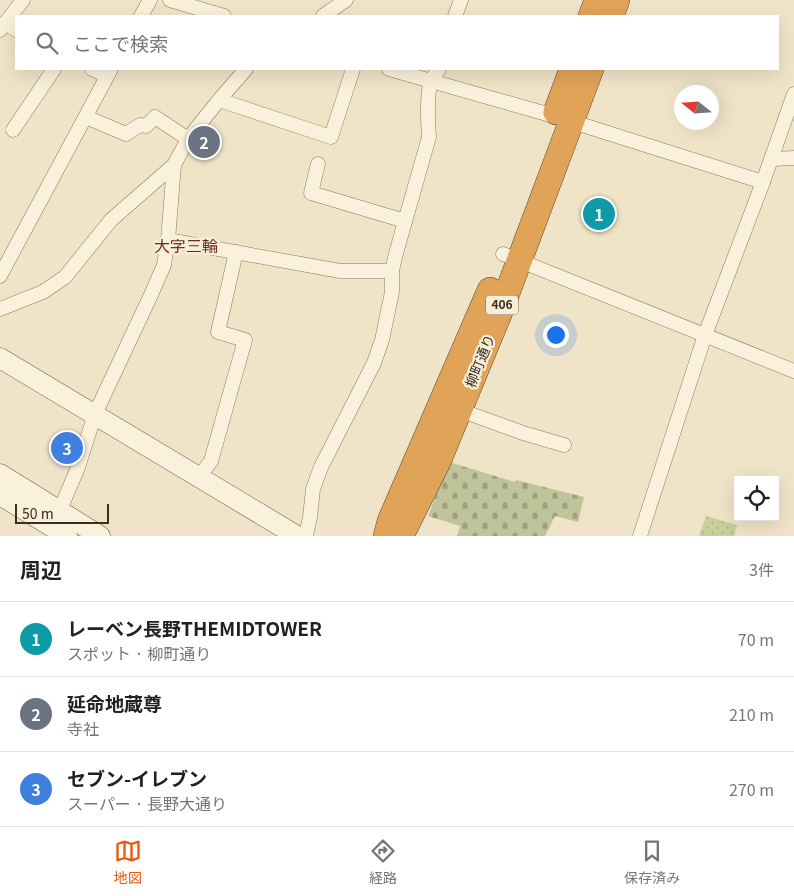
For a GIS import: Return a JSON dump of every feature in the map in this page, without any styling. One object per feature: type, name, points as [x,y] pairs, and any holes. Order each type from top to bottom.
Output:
[{"type":"highway","points":[[591,15],[598,0]]},
{"type":"highway","points":[[610,15],[617,0]]},
{"type":"highway","name":"柳町通り","points":[[401,536],[438,462],[450,407],[484,305],[511,258],[562,119],[572,70]]},
{"type":"highway","name":"柳町通り","points":[[562,119],[590,70]]},
{"type":"highway","name":"柳町通り","points":[[386,536],[390,521],[450,407]]},
{"type":"street","points":[[7,28],[23,0]]},
{"type":"street","points":[[142,15],[150,0]]},
{"type":"street","points":[[170,0],[205,5],[222,15]]},
{"type":"street","points":[[324,15],[346,0]]},
{"type":"street","points":[[455,15],[460,0]]},
{"type":"street","points":[[13,130],[53,70]]},
{"type":"street","points":[[0,309],[43,292],[65,277],[111,220],[174,165],[188,139],[245,70]]},
{"type":"street","points":[[219,100],[331,137],[353,70]]},
{"type":"street","points":[[397,70],[435,75],[562,119],[763,182]]},
{"type":"street","points":[[0,276],[109,72]]},
{"type":"street","points":[[306,536],[313,489],[321,467],[374,363],[382,340],[392,292],[392,271],[429,137],[428,96],[435,75]]},
{"type":"street","points":[[640,536],[705,335],[794,94]]},
{"type":"street","points":[[86,117],[126,134],[140,125],[146,126],[155,118],[188,139]]},
{"type":"street","points":[[771,159],[794,158]]},
{"type":"street","points":[[318,164],[311,193],[405,221]]},
{"type":"street","points":[[58,527],[94,414],[164,265],[174,165]]},
{"type":"street","points":[[168,240],[340,270],[392,271]]},
{"type":"street","points":[[199,477],[211,461],[245,340],[218,332],[236,252]]},
{"type":"street","points":[[511,258],[794,371]]},
{"type":"street","points":[[0,358],[297,536]]},
{"type":"street","points":[[450,407],[564,445]]},
{"type":"street","points":[[0,474],[58,527]]},
{"type":"street","points":[[0,495],[58,527],[100,536]]},
{"type":"green space","points":[[449,462],[515,482],[516,480],[584,497],[578,522],[555,516],[545,536],[457,536],[460,526],[428,516]]},
{"type":"green space","points":[[706,516],[737,525],[734,536],[699,536]]},
{"type":"place","name":"延命地蔵尊","points":[[204,142]]},
{"type":"place","name":"レーベン長野THEMIDTOWER","points":[[599,214]]},
{"type":"place","name":"セブン-イレブン","points":[[67,448]]},
{"type":"district","name":"大字三輪","points":[[186,246]]}]
